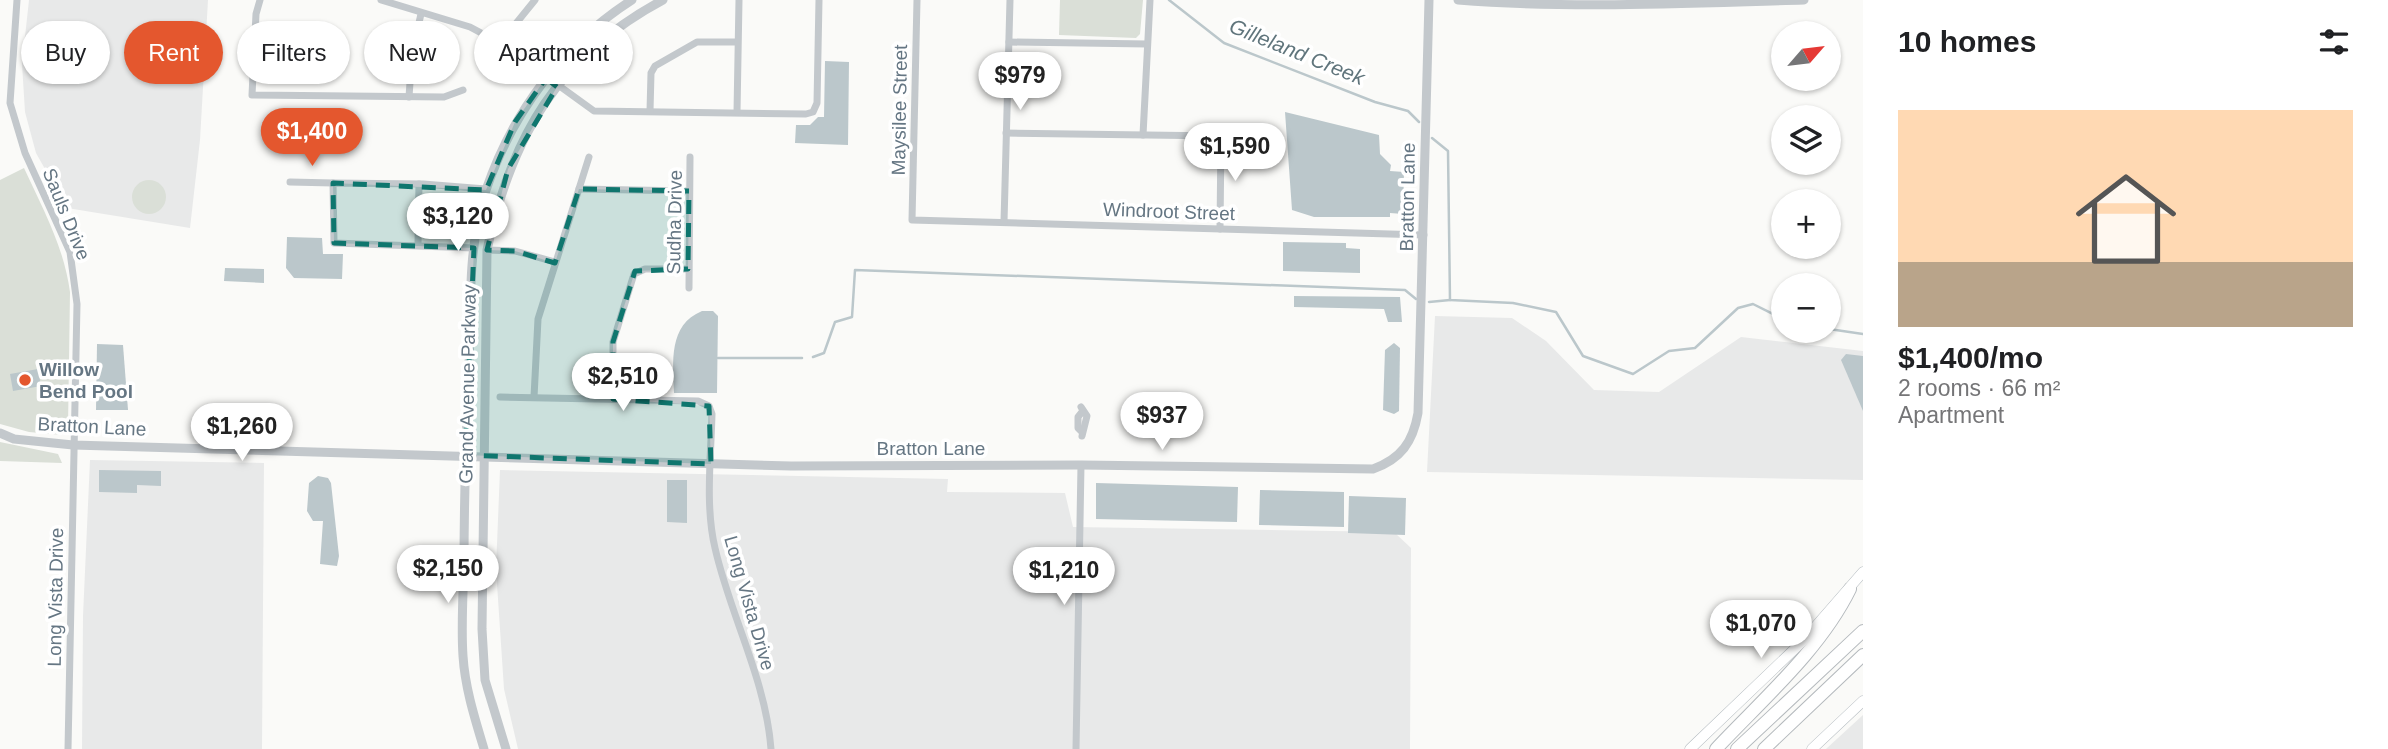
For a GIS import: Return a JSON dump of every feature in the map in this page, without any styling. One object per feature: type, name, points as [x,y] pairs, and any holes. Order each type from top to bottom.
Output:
[{"type":"highway","points":[[1716,749],[1836,617],[1850,589]]},
{"type":"highway","points":[[1737,749],[1863,631]]},
{"type":"highway","points":[[1764,749],[1863,654]]},
{"type":"main road","points":[[1690,749],[1802,642],[1863,572]]},
{"type":"main road","points":[[1812,749],[1863,701]]},
{"type":"street","name":"Sauls Drive","points":[[17,0],[9,76],[15,128],[61,230],[74,268],[77,304],[73,445]]},
{"type":"street","points":[[260,0],[256,14],[252,95],[444,97],[463,90]]},
{"type":"street","points":[[381,0],[474,29]]},
{"type":"street","points":[[518,21],[535,0]]},
{"type":"street","name":"Grand Avenue Parkway","points":[[602,21],[632,0]]},
{"type":"street","name":"Grand Avenue Parkway","points":[[506,749],[490,703],[483,653],[482,456],[487,250],[496,206],[528,127],[557,87],[605,38],[663,0]]},
{"type":"street","points":[[737,112],[739,0]]},
{"type":"street","points":[[554,84],[594,111],[806,114],[813,111],[817,103],[819,0]]},
{"type":"street","name":"Maysilee Street","points":[[912,220],[917,0]]},
{"type":"street","points":[[1004,222],[1010,0]]},
{"type":"street","points":[[1143,135],[1150,0]]},
{"type":"street","name":"Bratton Lane","points":[[0,433],[14,439],[73,445],[711,464],[1081,465],[1354,471],[1373,469],[1399,456],[1414,432],[1418,413],[1429,0]]},
{"type":"street","points":[[1458,0],[1502,4],[1645,4],[1804,0]]},
{"type":"street","points":[[410,97],[412,52],[421,14]]},
{"type":"street","points":[[650,111],[651,73],[656,66],[697,42],[737,42]]},
{"type":"street","points":[[1009,42],[1147,44]]},
{"type":"street","name":"Grand Avenue Parkway","points":[[484,749],[468,692],[463,657],[465,455],[474,248],[486,189],[515,122],[543,84]]},
{"type":"street","points":[[1006,133],[1221,136],[1220,229]]},
{"type":"street","points":[[534,397],[538,318],[589,157]]},
{"type":"street","name":"Sudha Drive","points":[[689,288],[691,157]]},
{"type":"street","points":[[290,182],[419,184],[486,189]]},
{"type":"street","points":[[333,183],[334,243],[515,251],[555,262]]},
{"type":"street","points":[[418,245],[419,184]]},
{"type":"street","points":[[579,189],[690,191]]},
{"type":"street","name":"Windroot Street","points":[[912,220],[1424,235]]},
{"type":"street","points":[[500,397],[612,399],[613,342],[634,274],[645,269],[688,269]]},
{"type":"street","name":"Long Vista Drive","points":[[612,399],[698,401],[709,405],[712,414],[714,545],[762,696],[771,749]]},
{"type":"street","points":[[1082,410],[1087,421],[1082,434]]},
{"type":"street","name":"Long Vista Drive","points":[[68,749],[73,445]]},
{"type":"street","points":[[1076,749],[1081,465]]},
{"type":"highlighted area","points":[[546,78],[557,87],[508,169],[487,250],[515,251],[555,263],[579,189],[689,191],[688,269],[635,271],[613,342],[613,399],[709,406],[711,464],[465,455],[474,248],[334,243],[333,183],[486,190],[515,122]]},
{"type":"shaded area","points":[[29,0],[208,0],[207,21],[124,21],[124,84],[203,84],[190,228],[67,208],[36,153],[25,112],[23,84],[110,84],[110,21],[27,21]]},
{"type":"shaded area","points":[[1060,0],[1143,0],[1140,34],[1136,38],[1059,35]]},
{"type":"shaded area","points":[[825,61],[849,62],[848,145],[795,143],[796,125],[810,125],[818,117],[824,117]]},
{"type":"shaded area","points":[[1285,112],[1379,135],[1380,154],[1391,165],[1390,171],[1404,172],[1403,214],[1390,213],[1390,217],[1314,217],[1292,210]]},
{"type":"shaded area","points":[[24,168],[58,244],[70,292],[68,427],[63,435],[29,432],[0,424],[0,180]]},
{"type":"shaded area","points":[[149,180],[161,185],[166,197],[161,209],[149,214],[137,209],[132,197],[137,185]]},
{"type":"shaded area","points":[[287,237],[322,238],[323,254],[343,254],[342,279],[294,278],[286,268]]},
{"type":"shaded area","points":[[1283,242],[1346,243],[1346,248],[1360,249],[1360,273],[1283,271]]},
{"type":"shaded area","points":[[225,268],[264,269],[264,283],[224,281]]},
{"type":"shaded area","points":[[1294,296],[1400,297],[1402,322],[1388,322],[1384,309],[1294,307]]},
{"type":"shaded area","points":[[702,311],[713,311],[718,316],[717,393],[674,393],[673,357],[678,335],[691,317]]},
{"type":"shaded area","points":[[1435,316],[1512,318],[1546,341],[1594,390],[1659,392],[1741,337],[1771,340],[1771,343],[1863,351],[1863,480],[1427,472]]},
{"type":"shaded area","points":[[1394,343],[1400,348],[1399,411],[1394,414],[1383,410],[1385,350]]},
{"type":"shaded area","points":[[97,344],[123,345],[128,410],[96,410]]},
{"type":"shaded area","points":[[1846,354],[1863,356],[1863,411],[1841,360]]},
{"type":"shaded area","name":"Willow Bend Pool","points":[[38,369],[41,386],[13,391],[10,374]]},
{"type":"shaded area","points":[[0,442],[58,454],[62,463],[0,461]]},
{"type":"shaded area","points":[[90,460],[264,463],[262,749],[82,749],[83,616]]},
{"type":"shaded area","points":[[99,470],[161,471],[161,486],[137,485],[137,493],[99,492]]},
{"type":"shaded area","points":[[500,470],[948,479],[947,492],[1065,493],[1073,527],[1394,532],[1411,548],[1410,749],[518,749],[504,689],[496,569]]},
{"type":"shaded area","points":[[318,476],[328,478],[331,483],[339,556],[337,566],[320,564],[323,521],[313,521],[307,511],[309,483]]},
{"type":"shaded area","points":[[667,480],[687,480],[687,523],[667,522]]},
{"type":"shaded area","points":[[1096,483],[1238,487],[1237,522],[1096,519]]},
{"type":"shaded area","points":[[1260,490],[1344,492],[1344,527],[1259,525]]},
{"type":"shaded area","points":[[1349,496],[1406,498],[1405,535],[1348,533]]},
{"type":"shaded area","points":[[1863,715],[1863,749],[1826,749]]},
{"type":"waterway","name":"Gilleland Creek","points":[[1169,0],[1224,43],[1375,102],[1408,111],[1419,122]]},
{"type":"waterway","name":"Gilleland Creek","points":[[1432,138],[1448,151],[1450,300],[1513,303],[1556,312],[1583,356],[1633,374],[1669,351],[1695,348],[1738,308],[1753,304],[1771,313]]},
{"type":"waterway","points":[[813,357],[824,353],[835,322],[852,317],[855,270],[1405,290],[1416,299]]},
{"type":"waterway","points":[[1429,302],[1450,300]]},
{"type":"waterway","name":"Gilleland Creek","points":[[1841,331],[1863,334]]},
{"type":"waterway","points":[[718,358],[802,358]]},
{"type":"place","name":"Willow Bend Pool","points":[[25,380]]}]
